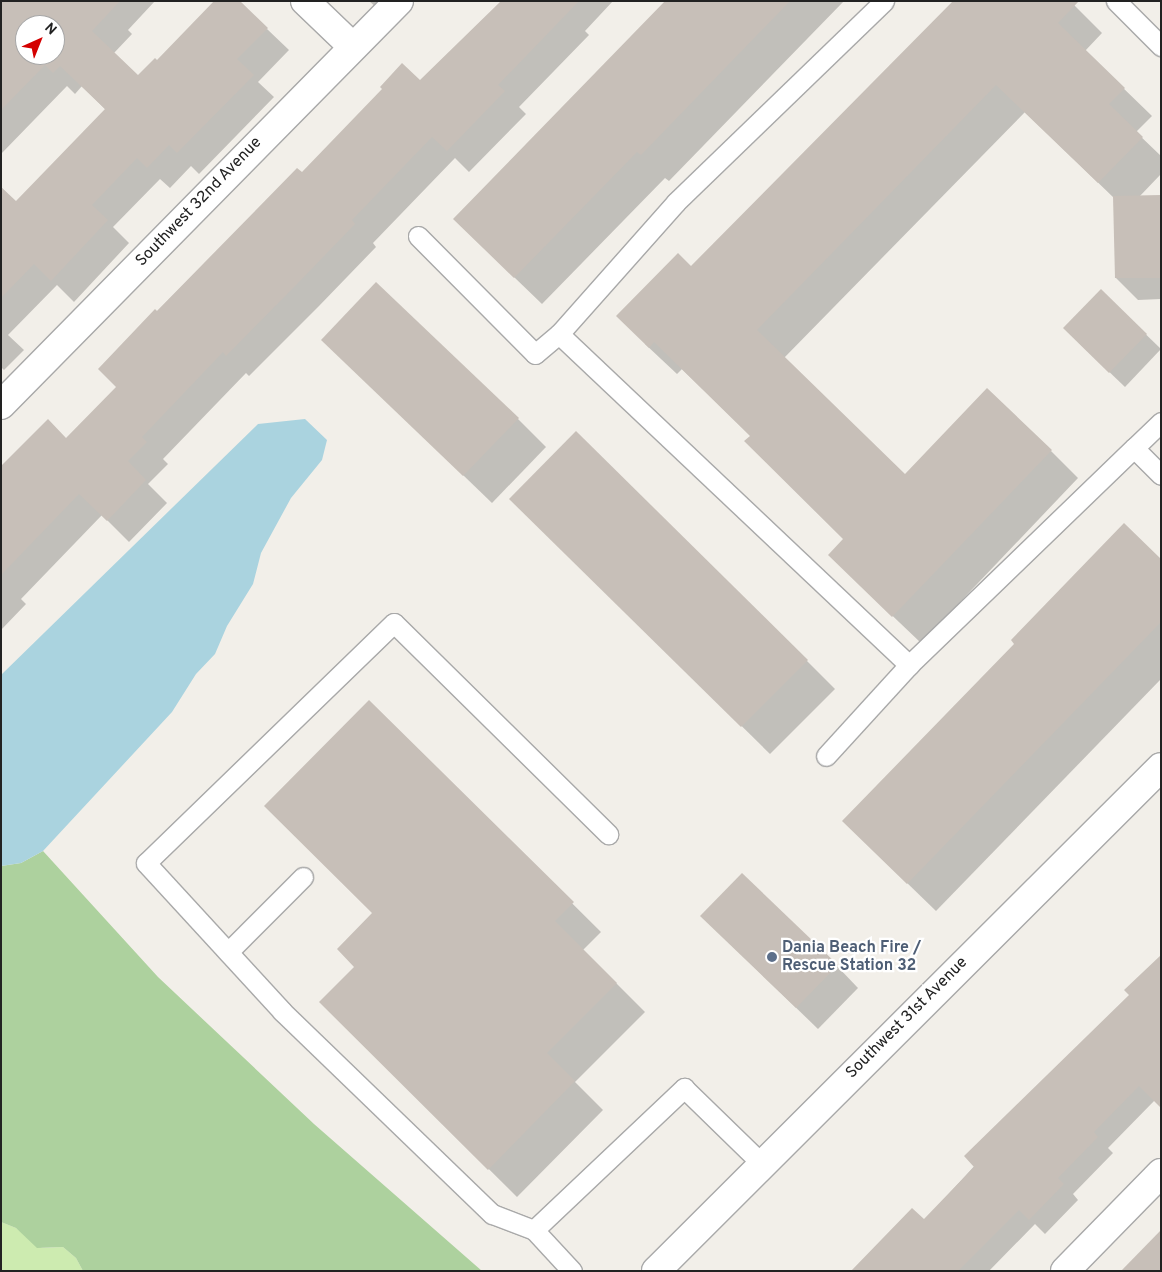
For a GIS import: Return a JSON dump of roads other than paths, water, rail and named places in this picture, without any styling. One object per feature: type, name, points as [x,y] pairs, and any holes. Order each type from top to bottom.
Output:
[{"type":"street","points":[[305,1],[352,46]]},
{"type":"street","name":"Southwest 32nd Avenue","points":[[1,405],[352,46],[399,1]]},
{"type":"street","name":"Southwest 31st Avenue","points":[[656,1271],[761,1163],[1161,767]]},
{"type":"street","points":[[1065,1271],[1161,1173]]},
{"type":"lane","points":[[418,236],[535,354],[558,334],[676,202],[884,1]]},
{"type":"lane","points":[[1116,1],[1161,46]]},
{"type":"lane","points":[[558,334],[909,665]]},
{"type":"lane","points":[[826,756],[909,665],[1161,422]]},
{"type":"lane","points":[[1134,448],[1161,474]]},
{"type":"lane","points":[[572,1271],[534,1230],[492,1214],[282,1011],[146,863],[394,623],[608,834]]},
{"type":"lane","points":[[228,952],[303,877]]},
{"type":"lane","points":[[534,1230],[684,1088],[761,1163]]},
{"type":"water","points":[[305,419],[327,440],[322,460],[291,498],[261,553],[253,584],[227,626],[215,654],[196,674],[172,712],[43,851],[21,863],[1,866],[1,675],[258,424]]},
{"type":"place","name":"Dania Beach Fire / Rescue Station 32","points":[[772,957]]}]
